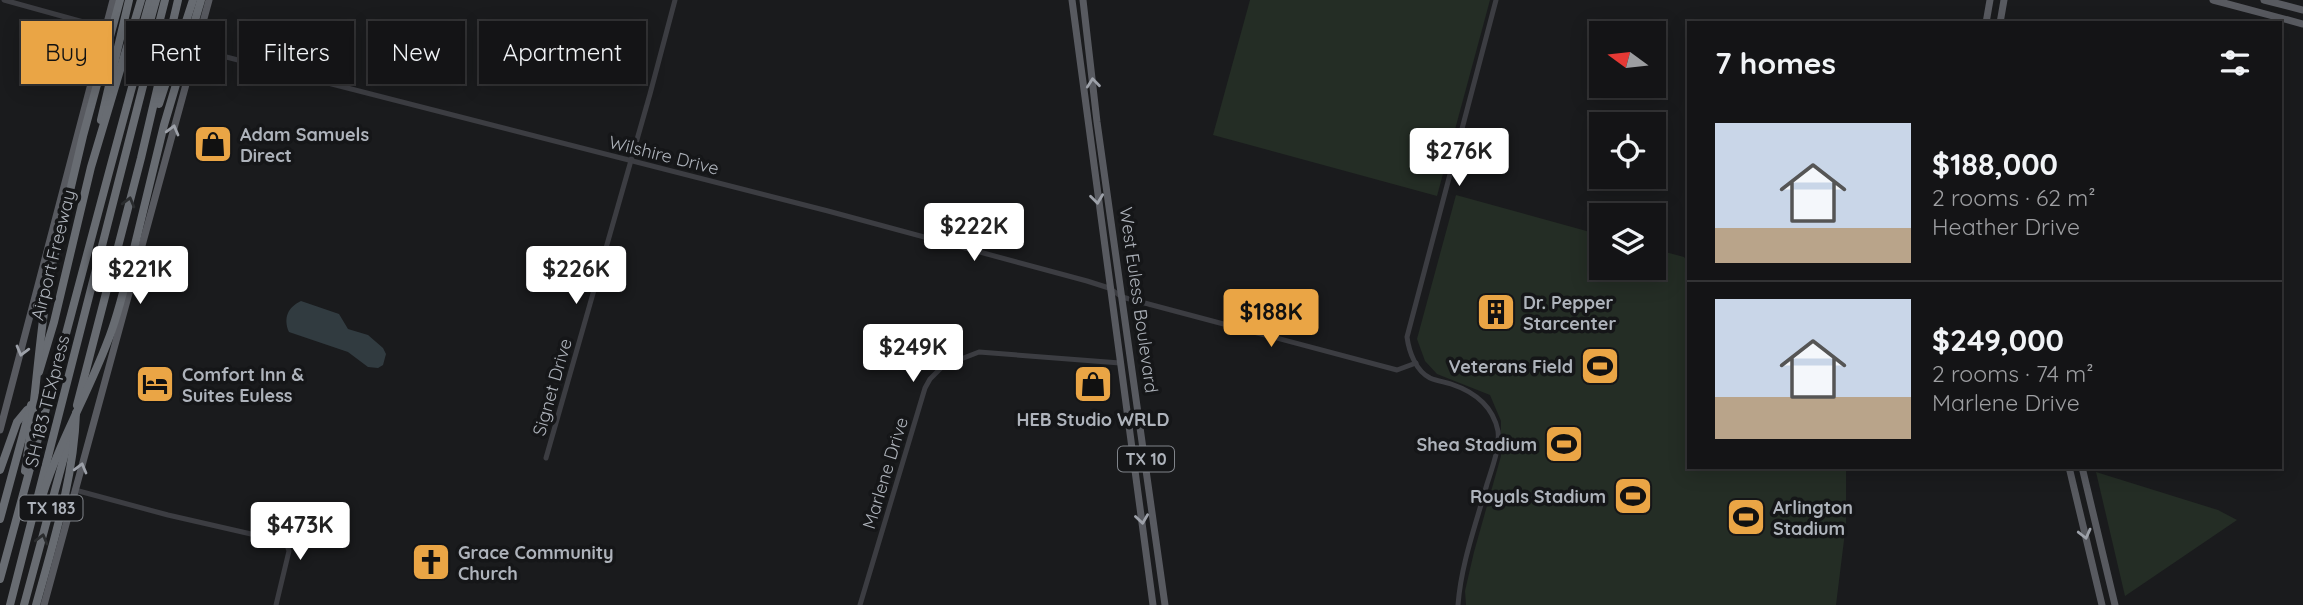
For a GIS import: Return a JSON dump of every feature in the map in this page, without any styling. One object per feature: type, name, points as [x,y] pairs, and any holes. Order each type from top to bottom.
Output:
[{"type":"highway","points":[[27,472],[40,333],[48,284],[83,136],[120,0]]},
{"type":"highway","points":[[91,167],[130,0]]},
{"type":"highway","name":"Airport Freeway","points":[[0,519],[54,322],[91,167],[141,0]]},
{"type":"highway","points":[[101,196],[103,179],[150,0]]},
{"type":"highway","name":"SH 183 TEXpress","points":[[0,579],[101,196],[156,0]]},
{"type":"highway","name":"SH 183 TEXpress","points":[[40,496],[165,0]]},
{"type":"highway","name":"TX 183","points":[[24,605],[141,158],[178,0]]},
{"type":"highway","points":[[141,158],[193,0]]},
{"type":"highway","points":[[10,605],[40,496],[107,343],[121,303],[164,125],[201,0]]},
{"type":"highway","points":[[0,470],[17,422],[31,405]]},
{"type":"highway","points":[[36,605],[62,508],[75,440],[76,411]]},
{"type":"main road","name":"Airport Freeway","points":[[107,21],[113,0]]},
{"type":"main road","points":[[203,21],[209,0]]},
{"type":"main road","name":"West Euless Boulevard","points":[[1072,0],[1153,605]]},
{"type":"main road","name":"West Euless Boulevard","points":[[1083,0],[1097,122],[1165,605]]},
{"type":"main road","points":[[1986,21],[1990,0]]},
{"type":"main road","points":[[2000,21],[2004,0]]},
{"type":"main road","points":[[2213,0],[2303,24]]},
{"type":"main road","points":[[2264,0],[2303,10]]},
{"type":"main road","name":"Airport Freeway","points":[[0,430],[4,403],[90,84]]},
{"type":"main road","points":[[44,605],[186,84]]},
{"type":"main road","points":[[2069,469],[2102,605]]},
{"type":"main road","points":[[2082,469],[2115,605]]},
{"type":"main road","points":[[2095,573],[2106,569]]},
{"type":"street","points":[[4,0],[80,21]]},
{"type":"street","name":"Signet Drive","points":[[546,458],[632,161],[675,0]]},
{"type":"street","points":[[1458,605],[1463,568],[1493,463],[1498,432],[1489,410],[1477,396],[1430,378],[1416,363],[1409,346],[1408,330],[1496,0]]},
{"type":"street","name":"Wilshire Drive","points":[[225,58],[952,243],[1109,288],[1122,297],[1397,370],[1416,363]]},
{"type":"street","name":"Marlene Drive","points":[[860,605],[922,400],[934,374],[943,366],[979,352],[1120,363]]},
{"type":"street","points":[[75,489],[168,515],[282,540],[288,545],[289,551],[276,605]]},
{"type":"shaded area","points":[[1250,0],[1490,0],[1437,196],[1213,135]]},
{"type":"shaded area","points":[[1456,195],[1589,232],[1589,280],[1666,280],[1666,252],[1684,257],[1687,261],[1687,469],[1846,469],[1846,524],[1836,605],[1466,605],[1465,591],[1474,552],[1501,456],[1501,421],[1490,395],[1437,374],[1425,361],[1417,339]]},
{"type":"shaded area","points":[[301,301],[339,314],[348,329],[368,335],[386,354],[383,365],[378,368],[368,367],[348,352],[289,332],[288,314],[293,306]]},
{"type":"shaded area","points":[[2096,472],[2218,510],[2237,520],[2125,596]]},
{"type":"place","name":"Adam Samuels Direct","points":[[213,144]]},
{"type":"place","name":"Dr. Pepper Starcenter","points":[[1496,312]]},
{"type":"place","name":"Veterans Field","points":[[1600,366]]},
{"type":"place","name":"Comfort Inn & Suites Euless","points":[[155,384]]},
{"type":"place","name":"HEB Studio WRLD","points":[[1093,384]]},
{"type":"place","name":"Shea Stadium","points":[[1564,444]]},
{"type":"place","name":"Royals Stadium","points":[[1633,496]]},
{"type":"place","name":"Arlington Stadium","points":[[1746,517]]},
{"type":"place","name":"Grace Community Church","points":[[431,562]]}]
